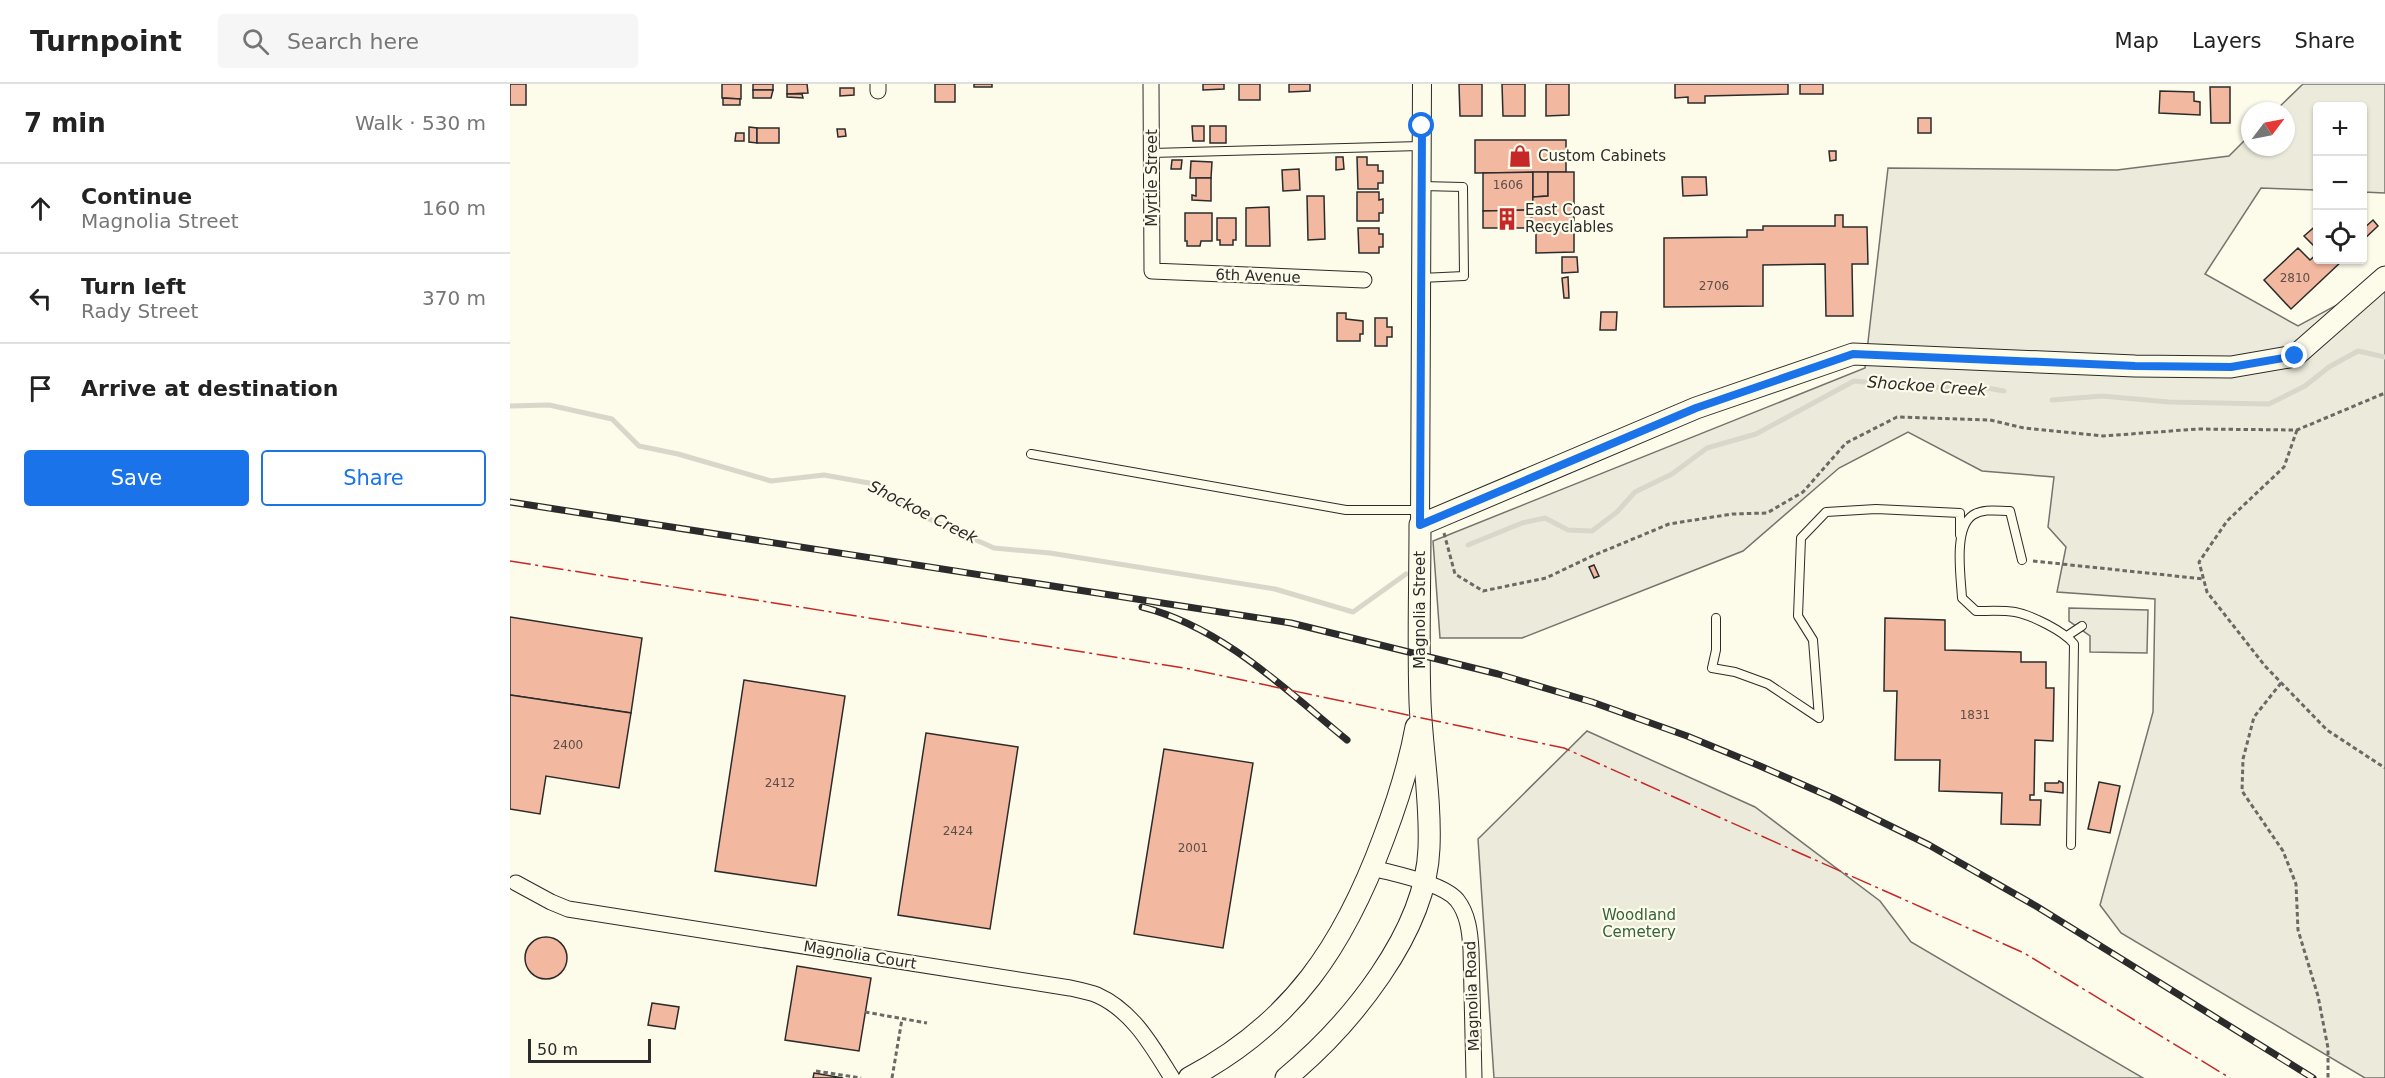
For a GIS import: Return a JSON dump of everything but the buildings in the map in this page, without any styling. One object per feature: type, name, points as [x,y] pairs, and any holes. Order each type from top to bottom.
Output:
[{"type":"main road","points":[[1427,517],[1696,408],[1853,354],[2135,366],[2231,367],[2295,356],[2385,277]]},
{"type":"main road","name":"Magnolia Street","points":[[1189,1078],[1239,1048],[1282,1011],[1300,992],[1334,946],[1351,916],[1372,868],[1409,765],[1420,703],[1427,517]]},
{"type":"main road","name":"Magnolia Street","points":[[1286,1078],[1316,1054],[1335,1034],[1371,988],[1403,934],[1423,883],[1429,848],[1426,760],[1420,703]]},
{"type":"street","name":"Myrtle Street","points":[[1151,84],[1152,272]]},
{"type":"street","name":"Magnolia Street","points":[[1422,84],[1421,278],[1427,517]]},
{"type":"street","name":"6th Avenue","points":[[1152,272],[1364,280]]},
{"type":"street","name":"Magnolia Road","points":[[1372,868],[1444,890],[1457,900],[1465,913],[1469,929],[1474,1078]]},
{"type":"street","name":"Magnolia Court","points":[[516,883],[568,909],[1059,986],[1097,995],[1120,1008],[1139,1027],[1172,1078]]},
{"type":"lane","points":[[1152,153],[1422,146]]},
{"type":"lane","points":[[1421,278],[1464,276],[1463,187],[1422,186]]},
{"type":"lane","points":[[1031,454],[1346,510],[1427,517]]},
{"type":"lane","points":[[1716,618],[1716,650],[1712,668],[1735,672],[1768,684],[1820,718],[1814,640],[1798,616],[1801,538],[1826,512],[1876,509],[1960,513],[1962,598],[1976,611],[2012,611],[2023,614],[2067,636],[2074,644],[2072,845]]},
{"type":"lane","points":[[1960,535],[1971,516],[1984,511],[2010,511],[2022,560]]},
{"type":"lane","points":[[2067,636],[2082,626]]},
{"type":"path","points":[[1427,517],[1455,574],[1483,591],[1546,578],[1669,524],[1732,514],[1767,513],[1803,492],[1846,443],[1897,417],[1990,420],[2024,428],[2103,436],[2198,429],[2297,430],[2385,393]]},
{"type":"path","points":[[2297,430],[2284,467],[2227,522],[2199,562],[2207,592],[2265,666],[2327,730],[2385,768]]},
{"type":"path","points":[[2022,560],[2204,579]]},
{"type":"path","points":[[2281,682],[2254,717],[2243,759],[2242,790],[2283,851],[2296,884],[2298,930],[2318,996],[2328,1048],[2328,1078]]},
{"type":"path","points":[[865,1012],[927,1023]]},
{"type":"path","points":[[892,1078],[902,1019]]},
{"type":"path","points":[[816,1071],[861,1078]]},
{"type":"green space","points":[[2303,84],[2385,84],[2385,193],[2367,192],[2367,102],[2313,102],[2313,190],[2261,188],[2205,274],[2298,326],[2385,279],[2385,1078],[2365,1078],[2121,933],[2100,905],[2153,712],[2155,599],[2057,592],[2066,547],[2048,527],[2054,477],[1982,471],[1908,432],[1839,468],[1743,551],[1522,638],[1440,638],[1433,541],[1865,368],[1888,168],[2117,170],[2229,156],[2241,144],[2241,156],[2295,156],[2295,102],[2284,102]]},
{"type":"green space","name":"Woodland Cemetery","points":[[1587,731],[1755,807],[1880,901],[1911,942],[2143,1078],[1494,1078],[1478,839]]},
{"type":"shaded area","points":[[2069,608],[2148,610],[2147,653],[2090,652],[2090,636],[2069,621]]},
{"type":"waterway","name":"Shockoe Creek","points":[[2052,400],[2102,396],[2169,402],[2269,404],[2305,386],[2329,367],[2358,351],[2385,357]]},
{"type":"waterway","name":"Shockoe Creek","points":[[1468,545],[1522,523],[1545,518],[1568,530],[1592,531],[1617,512],[1635,492],[1672,474],[1707,448],[1756,434],[1854,381],[1917,387],[1987,388],[2004,391]]},
{"type":"waterway","name":"Shockoe Creek","points":[[510,406],[549,405],[612,419],[639,446],[678,454],[771,481],[824,475],[869,483],[929,519],[994,548],[1050,553],[1275,589],[1353,612],[1406,574]]},
{"type":"railway","points":[[510,502],[1291,623],[1498,674],[1592,702],[1687,736],[1760,766],[1833,798],[1929,845],[2036,906],[2313,1078]]},
{"type":"railway","points":[[1142,607],[1171,616],[1226,644],[1276,681],[1347,740]]},
{"type":"power","points":[[510,561],[1190,669],[1564,748],[2024,953],[2230,1078]]},
{"type":"place","name":"Custom Cabinets","points":[[1520,156]]},
{"type":"place","name":"East Coast Recyclables","points":[[1507,219]]},
{"type":"route","points":[[1422,126],[1420,525],[1696,408],[1853,354],[2135,366],[2231,367],[2295,356]]}]
